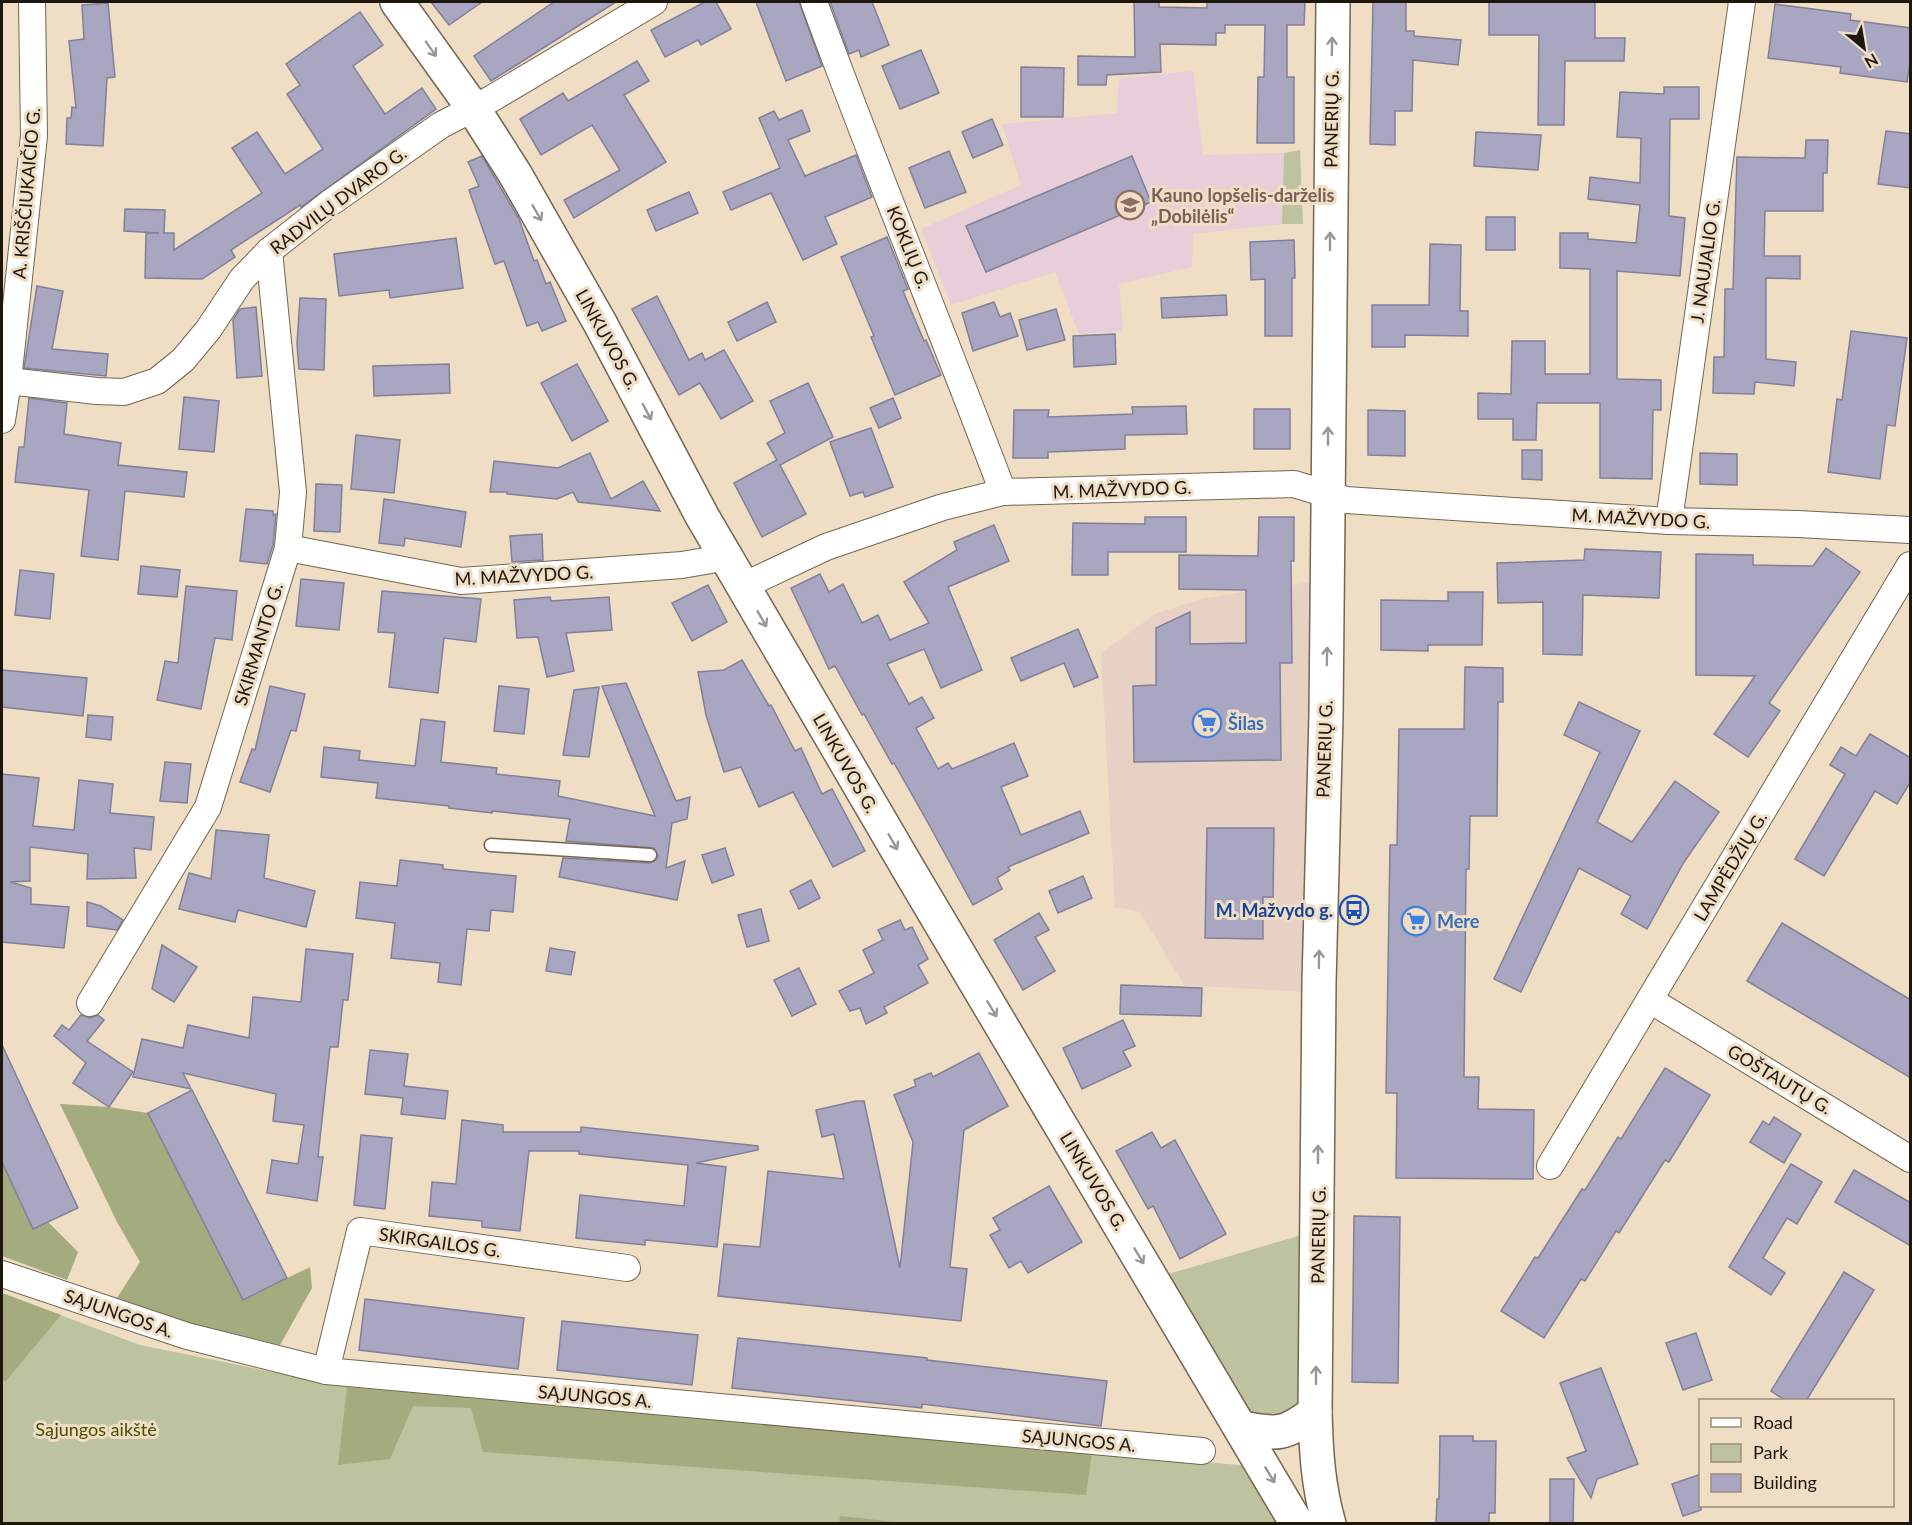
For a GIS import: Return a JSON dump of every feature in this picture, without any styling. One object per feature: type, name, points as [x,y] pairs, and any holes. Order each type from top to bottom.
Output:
[{"type":"street","name":"A. KRIŠČIUKAIČIO G.","points":[[2,420],[34,136],[32,2]]},
{"type":"street","name":"LINKUVOS G.","points":[[397,2],[473,108],[515,174],[594,313],[724,554],[1297,1524]]},
{"type":"street","name":"RADVILŲ DVARO G.","points":[[8,381],[124,392],[157,381],[183,360],[208,330],[242,279],[269,251],[349,190],[441,125],[491,99],[654,2]]},
{"type":"street","name":"KOKLIŲ G.","points":[[814,2],[861,129],[930,300],[1003,492]]},
{"type":"street","name":"PANERIŲ G.","points":[[1325,1510],[1316,1462],[1315,1412],[1319,983],[1326,715],[1333,2]]},
{"type":"street","name":"J. NAUJALIO G.","points":[[1669,520],[1742,2]]},
{"type":"street","name":"SKIRMANTO G.","points":[[90,1003],[208,807],[288,548],[293,492],[269,251]]},
{"type":"street","name":"M. MAŽVYDO G.","points":[[743,586],[826,547],[943,507],[1003,492],[1294,484],[1346,500],[1669,520],[1911,530]]},
{"type":"street","name":"M. MAŽVYDO G.","points":[[288,548],[461,581],[682,565],[711,560],[724,554]]},
{"type":"street","name":"LAMPĖDŽIŲ G.","points":[[1550,1166],[1911,565]]},
{"type":"street","name":"GOŠTAUTŲ G.","points":[[1650,1000],[1911,1159]]},
{"type":"street","name":"SKIRGAILOS G.","points":[[326,1371],[360,1231],[627,1268]]},
{"type":"street","name":"SĄJUNGOS A.","points":[[2,1274],[187,1336],[326,1371],[1202,1450]]},
{"type":"street","points":[[1242,1428],[1275,1433],[1285,1432],[1299,1425],[1315,1412]]},
{"type":"lane","points":[[491,845],[650,855]]},
{"type":"shaded area","name":"Kauno lopšelis-darželis „Dobilėlis“","points":[[1193,71],[1203,155],[1284,153],[1282,224],[1193,234],[1192,267],[1119,284],[1123,331],[1079,334],[1055,272],[951,305],[921,229],[1021,185],[1002,124],[1117,113],[1119,78]]},
{"type":"shaded area","points":[[1311,582],[1305,992],[1184,985],[1140,912],[1115,907],[1101,653],[1157,613],[1205,598]]},
{"type":"green space","points":[[1300,150],[1303,224],[1282,224],[1284,153]]},
{"type":"green space","points":[[60,1104],[109,1107],[148,1113],[243,1300],[310,1267],[312,1288],[280,1345],[177,1320],[117,1298],[140,1262],[117,1222]]},
{"type":"green space","points":[[2,1162],[33,1229],[48,1222],[78,1252],[67,1280],[2,1256]]},
{"type":"green space","points":[[1302,1235],[1300,1403],[1293,1416],[1250,1415],[1165,1275]]},
{"type":"green space","name":"Sąjungos aikštė","points":[[2,1293],[140,1345],[347,1387],[1250,1466],[1285,1523],[2,1523]]},
{"type":"green space","points":[[2,1293],[61,1315],[6,1381],[2,1380]]},
{"type":"green space","points":[[347,1387],[1092,1452],[1086,1495],[483,1452],[471,1408],[413,1406],[390,1459],[338,1465]]},
{"type":"green space","points":[[840,1516],[905,1523],[839,1523]]},
{"type":"building","points":[[431,2],[482,2],[449,25]]},
{"type":"building","points":[[554,2],[616,2],[491,81],[474,56]]},
{"type":"building","points":[[705,2],[716,2],[731,29],[701,45],[698,40],[665,57],[651,30]]},
{"type":"building","points":[[756,2],[799,2],[822,66],[786,81]]},
{"type":"building","points":[[830,2],[872,2],[889,45],[861,57],[859,50],[849,54]]},
{"type":"building","points":[[1134,2],[1159,2],[1159,7],[1207,8],[1207,2],[1305,2],[1304,25],[1287,25],[1287,77],[1294,77],[1294,143],[1257,143],[1258,77],[1264,77],[1265,25],[1225,25],[1225,33],[1216,33],[1216,45],[1160,44],[1161,72],[1107,75],[1106,85],[1078,85],[1078,56],[1135,57]]},
{"type":"building","points":[[1373,2],[1406,2],[1406,31],[1414,31],[1414,36],[1461,40],[1458,65],[1413,60],[1412,111],[1395,111],[1395,145],[1370,144]]},
{"type":"building","points":[[1489,2],[1595,2],[1595,38],[1625,38],[1624,61],[1565,61],[1564,125],[1538,125],[1539,35],[1489,35]]},
{"type":"building","points":[[108,3],[115,77],[107,78],[103,146],[66,144],[67,118],[71,118],[72,107],[76,108],[69,41],[84,39],[82,5]]},
{"type":"building","points":[[1775,4],[1851,14],[1850,20],[1911,28],[1911,56],[1907,82],[1840,73],[1841,67],[1768,58]]},
{"type":"building","points":[[360,12],[383,45],[353,66],[385,114],[422,88],[436,109],[301,207],[300,205],[231,250],[235,257],[202,279],[145,278],[146,233],[159,233],[124,231],[125,209],[165,210],[164,233],[174,233],[174,250],[262,193],[232,148],[257,132],[285,174],[323,149],[287,94],[300,85],[286,64]]},
{"type":"building","points":[[921,50],[939,93],[900,109],[882,66]]},
{"type":"building","points":[[637,61],[649,81],[624,95],[666,162],[574,218],[564,200],[620,170],[592,125],[541,155],[520,119],[563,93],[568,101]]},
{"type":"building","points":[[1021,67],[1064,68],[1063,117],[1021,117]]},
{"type":"building","points":[[1664,87],[1699,87],[1699,119],[1670,119],[1669,216],[1685,218],[1680,276],[1617,271],[1617,379],[1661,380],[1661,410],[1653,410],[1652,479],[1600,478],[1600,403],[1537,403],[1536,440],[1513,440],[1513,419],[1478,419],[1478,393],[1511,394],[1512,341],[1545,341],[1545,374],[1590,374],[1590,269],[1560,268],[1560,233],[1588,233],[1588,239],[1636,243],[1640,205],[1588,199],[1590,177],[1640,183],[1641,138],[1617,137],[1620,92],[1664,94]]},
{"type":"building","points":[[802,110],[810,131],[788,140],[805,176],[856,155],[872,197],[825,217],[837,244],[803,260],[771,193],[731,210],[723,192],[780,168],[759,118],[774,111],[779,120]]},
{"type":"building","points":[[992,119],[1003,145],[973,158],[962,132]]},
{"type":"building","points":[[1886,131],[1911,134],[1911,188],[1878,184]]},
{"type":"building","points":[[1476,132],[1541,135],[1538,170],[1474,166]]},
{"type":"building","points":[[1806,140],[1828,140],[1827,173],[1823,173],[1823,211],[1765,211],[1764,256],[1800,256],[1800,279],[1766,278],[1766,359],[1796,362],[1794,386],[1755,382],[1754,394],[1713,393],[1714,357],[1724,357],[1725,289],[1733,289],[1737,157],[1805,158]]},
{"type":"building","points":[[949,151],[966,192],[925,208],[909,168]]},
{"type":"building","points":[[482,156],[519,219],[534,261],[537,260],[546,284],[550,282],[566,321],[542,331],[538,322],[527,326],[504,261],[495,264],[469,190],[479,186],[468,162]]},
{"type":"building","points":[[1132,156],[1151,202],[986,272],[966,226]]},
{"type":"building","points":[[689,192],[698,213],[656,231],[647,210]]},
{"type":"building","points":[[1486,217],[1515,217],[1515,250],[1486,250]]},
{"type":"building","points":[[887,237],[908,289],[903,291],[941,375],[895,395],[871,337],[874,336],[841,257]]},
{"type":"building","points":[[456,238],[463,288],[390,298],[389,290],[339,296],[334,254]]},
{"type":"building","points":[[1294,240],[1292,336],[1265,336],[1265,279],[1251,280],[1250,242]]},
{"type":"building","points":[[1430,244],[1461,245],[1460,311],[1468,311],[1468,336],[1405,335],[1405,347],[1372,347],[1372,305],[1429,305]]},
{"type":"building","points":[[37,286],[63,291],[52,349],[108,354],[106,376],[24,368]]},
{"type":"building","points":[[1226,295],[1227,315],[1162,318],[1161,298]]},
{"type":"building","points":[[657,296],[689,360],[702,353],[705,360],[724,350],[753,401],[721,419],[700,383],[679,395],[632,309]]},
{"type":"building","points":[[300,298],[326,299],[324,370],[299,369],[297,344]]},
{"type":"building","points":[[767,302],[776,322],[737,341],[728,322]]},
{"type":"building","points":[[994,302],[1000,317],[1010,313],[1018,336],[973,351],[962,313]]},
{"type":"building","points":[[256,307],[262,376],[237,378],[233,320],[240,309]]},
{"type":"building","points":[[1056,309],[1065,340],[1027,350],[1019,320]]},
{"type":"building","points":[[1851,331],[1907,338],[1895,426],[1887,425],[1880,479],[1828,472],[1837,399],[1842,400]]},
{"type":"building","points":[[1115,334],[1116,364],[1074,367],[1073,336]]},
{"type":"building","points":[[449,364],[450,393],[374,396],[373,366]]},
{"type":"building","points":[[577,364],[608,421],[572,441],[541,383]]},
{"type":"building","points":[[808,383],[833,437],[780,465],[806,514],[762,537],[734,483],[777,460],[767,443],[785,433],[770,401]]},
{"type":"building","points":[[184,397],[219,401],[214,452],[179,449]]},
{"type":"building","points":[[29,398],[67,403],[64,434],[121,443],[118,465],[187,472],[184,497],[125,491],[118,560],[81,556],[89,490],[15,482],[19,447],[24,447]]},
{"type":"building","points":[[893,398],[901,418],[879,428],[870,408]]},
{"type":"building","points":[[1186,406],[1187,434],[1125,435],[1125,449],[1048,452],[1048,458],[1013,458],[1014,410],[1049,410],[1048,417],[1133,414],[1132,407]]},
{"type":"building","points":[[1254,409],[1290,409],[1290,449],[1254,449]]},
{"type":"building","points":[[1368,410],[1405,411],[1405,456],[1368,455]]},
{"type":"building","points":[[871,428],[893,487],[865,497],[863,492],[850,496],[830,442]]},
{"type":"building","points":[[356,435],[400,440],[394,493],[351,489]]},
{"type":"building","points":[[1522,450],[1542,450],[1542,480],[1522,479]]},
{"type":"building","points":[[590,453],[611,499],[643,481],[660,511],[578,502],[573,492],[557,499],[490,492],[494,461],[558,468]]},
{"type":"building","points":[[1700,453],[1737,454],[1737,485],[1700,484]]},
{"type":"building","points":[[316,484],[342,485],[340,532],[314,531]]},
{"type":"building","points":[[384,499],[466,512],[461,547],[405,538],[404,546],[379,543]]},
{"type":"building","points":[[246,509],[273,511],[273,515],[276,514],[273,545],[267,564],[240,561]]},
{"type":"building","points":[[1145,517],[1186,517],[1186,552],[1108,552],[1108,575],[1072,575],[1073,523],[1145,524]]},
{"type":"building","points":[[1259,517],[1294,517],[1294,561],[1291,561],[1292,663],[1280,663],[1281,760],[1134,762],[1133,686],[1156,685],[1156,628],[1190,612],[1190,644],[1246,643],[1246,590],[1179,589],[1179,555],[1258,556]]},
{"type":"building","points":[[994,525],[1009,561],[948,587],[982,670],[941,688],[924,649],[887,664],[909,704],[922,697],[934,718],[916,728],[938,769],[948,763],[952,769],[1014,743],[1028,776],[1001,787],[1021,835],[1080,811],[1089,833],[1008,867],[1010,870],[997,878],[1002,889],[973,905],[894,763],[892,764],[864,714],[862,715],[835,666],[829,669],[791,588],[820,574],[829,592],[843,584],[862,623],[878,615],[890,640],[929,623],[904,582],[957,550],[954,542]]},
{"type":"building","points":[[542,534],[543,560],[512,562],[510,536]]},
{"type":"building","points":[[1826,548],[1860,572],[1769,703],[1780,711],[1748,757],[1714,734],[1755,676],[1696,675],[1696,554],[1753,555],[1753,565],[1813,566]]},
{"type":"building","points":[[1585,549],[1661,552],[1659,598],[1583,595],[1582,655],[1543,654],[1543,602],[1498,603],[1497,563],[1584,560]]},
{"type":"building","points":[[141,566],[180,570],[177,597],[138,594]]},
{"type":"building","points":[[20,570],[54,574],[50,619],[15,615]]},
{"type":"building","points":[[301,579],[344,583],[339,630],[296,626]]},
{"type":"building","points":[[708,585],[727,622],[692,641],[672,603]]},
{"type":"building","points":[[186,586],[237,591],[232,640],[215,638],[201,709],[157,700],[165,661],[178,663]]},
{"type":"building","points":[[382,591],[481,599],[476,642],[444,638],[438,693],[389,687],[395,633],[378,632]]},
{"type":"building","points":[[1448,592],[1483,592],[1482,645],[1428,645],[1428,651],[1381,650],[1381,600],[1448,601]]},
{"type":"building","points":[[550,597],[551,601],[609,597],[612,630],[566,633],[574,671],[547,677],[538,637],[517,638],[514,600]]},
{"type":"building","points":[[1078,629],[1098,677],[1074,687],[1064,663],[1021,681],[1011,658]]},
{"type":"building","points":[[742,660],[769,706],[771,705],[795,751],[801,748],[822,794],[832,789],[865,851],[833,867],[793,792],[759,807],[741,767],[724,772],[706,715],[698,672],[724,670]]},
{"type":"building","points":[[1465,667],[1503,668],[1503,702],[1498,702],[1497,816],[1470,816],[1469,869],[1466,869],[1464,1077],[1479,1077],[1478,1109],[1534,1110],[1533,1179],[1396,1178],[1397,1093],[1386,1093],[1390,845],[1397,845],[1399,729],[1464,729]]},
{"type":"building","points":[[2,670],[87,678],[83,716],[2,707]]},
{"type":"building","points":[[626,683],[676,801],[690,797],[687,819],[672,823],[666,868],[685,861],[677,900],[559,877],[563,858],[650,863],[658,856],[654,848],[566,841],[570,819],[492,811],[492,813],[376,798],[378,783],[321,777],[324,747],[360,751],[359,760],[415,766],[421,719],[445,722],[441,762],[497,768],[496,774],[560,781],[558,796],[655,816],[602,686]]},
{"type":"building","points":[[270,686],[305,694],[296,731],[291,730],[270,792],[240,782],[252,749],[255,750]]},
{"type":"building","points":[[499,686],[529,689],[524,734],[494,731]]},
{"type":"building","points":[[599,687],[589,757],[563,755],[574,690]]},
{"type":"building","points":[[1579,702],[1640,731],[1597,822],[1632,842],[1675,781],[1719,812],[1684,862],[1647,929],[1621,914],[1631,896],[1579,868],[1521,992],[1494,979],[1600,752],[1564,735]]},
{"type":"building","points":[[88,715],[113,717],[111,740],[86,737]]},
{"type":"building","points":[[1870,734],[1911,758],[1911,781],[1897,804],[1875,791],[1824,876],[1795,859],[1845,774],[1830,765],[1841,747],[1856,756]]},
{"type":"building","points":[[165,762],[191,764],[187,803],[160,801]]},
{"type":"building","points":[[2,774],[39,778],[33,826],[74,830],[79,780],[113,784],[110,813],[154,817],[151,850],[134,848],[136,878],[87,879],[88,854],[30,847],[30,881],[10,882],[31,888],[31,904],[69,907],[64,948],[2,942]]},
{"type":"building","points":[[1207,828],[1274,828],[1273,897],[1263,897],[1263,939],[1205,938]]},
{"type":"building","points":[[216,830],[269,835],[264,878],[315,891],[306,927],[238,910],[235,922],[179,909],[189,873],[211,879]]},
{"type":"building","points":[[725,848],[734,875],[712,883],[702,855]]},
{"type":"building","points":[[400,860],[443,865],[443,869],[516,876],[513,912],[491,910],[489,931],[467,929],[461,985],[438,982],[440,963],[391,958],[395,923],[356,918],[360,882],[397,886]]},
{"type":"building","points":[[1083,876],[1092,898],[1058,913],[1049,891]]},
{"type":"building","points":[[811,880],[820,898],[799,909],[790,891]]},
{"type":"building","points":[[87,902],[101,906],[123,920],[117,930],[87,926]]},
{"type":"building","points":[[761,909],[769,941],[747,947],[738,915]]},
{"type":"building","points":[[1039,913],[1049,930],[1035,937],[1055,971],[1023,990],[994,940]]},
{"type":"building","points":[[900,920],[905,930],[912,927],[928,959],[918,965],[928,983],[884,1007],[887,1013],[866,1024],[860,1008],[850,1011],[839,991],[874,973],[863,950],[883,940],[878,930]]},
{"type":"building","points":[[1782,923],[1911,1000],[1911,1078],[1747,981]]},
{"type":"building","points":[[162,945],[197,967],[174,1002],[152,989]]},
{"type":"building","points":[[550,948],[575,952],[571,975],[546,971]]},
{"type":"building","points":[[306,949],[353,954],[348,1000],[343,1000],[338,1047],[330,1047],[318,1157],[323,1157],[317,1201],[267,1193],[272,1160],[298,1164],[304,1125],[273,1121],[276,1094],[183,1073],[191,1089],[133,1077],[142,1039],[183,1048],[188,1025],[249,1038],[253,997],[301,1002]]},
{"type":"building","points":[[799,968],[816,1004],[792,1016],[774,980]]},
{"type":"building","points":[[1121,985],[1202,988],[1201,1016],[1120,1014]]},
{"type":"building","points":[[81,1015],[90,1018],[98,1015],[104,1020],[87,1041],[133,1072],[109,1107],[73,1083],[86,1063],[54,1036],[62,1025],[69,1030]]},
{"type":"building","points":[[1123,1020],[1135,1046],[1123,1051],[1131,1066],[1082,1089],[1063,1048]]},
{"type":"building","points":[[2,1045],[78,1208],[33,1229],[2,1162]]},
{"type":"building","points":[[370,1050],[408,1054],[404,1086],[448,1091],[445,1119],[401,1114],[403,1098],[365,1094]]},
{"type":"building","points":[[979,1053],[1008,1106],[964,1130],[950,1267],[967,1269],[961,1321],[718,1296],[724,1244],[760,1247],[768,1171],[844,1179],[834,1134],[822,1137],[816,1110],[856,1101],[864,1101],[900,1268],[913,1142],[894,1095],[916,1086],[914,1080],[931,1073],[933,1077]]},
{"type":"building","points":[[1665,1068],[1710,1095],[1669,1162],[1665,1160],[1619,1233],[1616,1231],[1585,1281],[1581,1279],[1544,1338],[1501,1311],[1582,1189],[1585,1190],[1618,1137],[1621,1139]]},
{"type":"building","points":[[192,1090],[287,1278],[243,1300],[148,1113]]},
{"type":"building","points":[[1774,1117],[1801,1134],[1784,1163],[1750,1142],[1763,1121],[1769,1125]]},
{"type":"building","points":[[462,1120],[503,1125],[503,1132],[581,1132],[581,1127],[758,1146],[758,1150],[696,1163],[726,1167],[717,1247],[645,1240],[645,1245],[576,1238],[580,1195],[684,1206],[688,1165],[579,1154],[579,1151],[529,1151],[520,1231],[482,1227],[482,1221],[429,1216],[432,1182],[456,1184]]},
{"type":"building","points":[[1152,1132],[1161,1148],[1175,1140],[1226,1234],[1180,1259],[1153,1206],[1148,1209],[1116,1151]]},
{"type":"building","points":[[361,1135],[392,1138],[385,1209],[354,1205]]},
{"type":"building","points":[[1791,1164],[1822,1182],[1797,1224],[1787,1218],[1763,1258],[1785,1273],[1771,1295],[1729,1267]]},
{"type":"building","points":[[1854,1170],[1911,1203],[1911,1246],[1835,1202]]},
{"type":"building","points":[[1049,1186],[1082,1242],[1028,1273],[1021,1261],[1009,1268],[990,1235],[1000,1230],[993,1218]]},
{"type":"building","points":[[1354,1216],[1400,1217],[1398,1383],[1352,1382]]},
{"type":"building","points":[[1844,1272],[1874,1290],[1807,1399],[1783,1399],[1771,1391]]},
{"type":"building","points":[[365,1299],[524,1318],[518,1369],[359,1350]]},
{"type":"building","points":[[562,1321],[698,1335],[692,1385],[557,1370]]},
{"type":"building","points":[[1696,1333],[1712,1380],[1683,1390],[1666,1343]]},
{"type":"building","points":[[738,1338],[927,1358],[927,1360],[1107,1381],[1101,1426],[922,1404],[922,1408],[732,1388]]},
{"type":"building","points":[[1601,1368],[1638,1464],[1597,1479],[1591,1498],[1567,1458],[1586,1451],[1560,1383]]},
{"type":"building","points":[[1440,1436],[1473,1436],[1473,1441],[1496,1441],[1495,1513],[1489,1513],[1489,1524],[1436,1524],[1437,1499],[1439,1499]]},
{"type":"building","points":[[1699,1475],[1699,1507],[1701,1510],[1683,1516],[1672,1484]]},
{"type":"building","points":[[1550,1479],[1574,1479],[1573,1524],[1550,1524]]},
{"type":"place","name":"Kauno lopšelis-darželis „Dobilėlis“","points":[[1130,205]]},
{"type":"place","name":"Šilas","points":[[1207,723]]},
{"type":"place","name":"M. Mažvydo g.","points":[[1354,910]]},
{"type":"place","name":"Mere","points":[[1416,921]]}]
